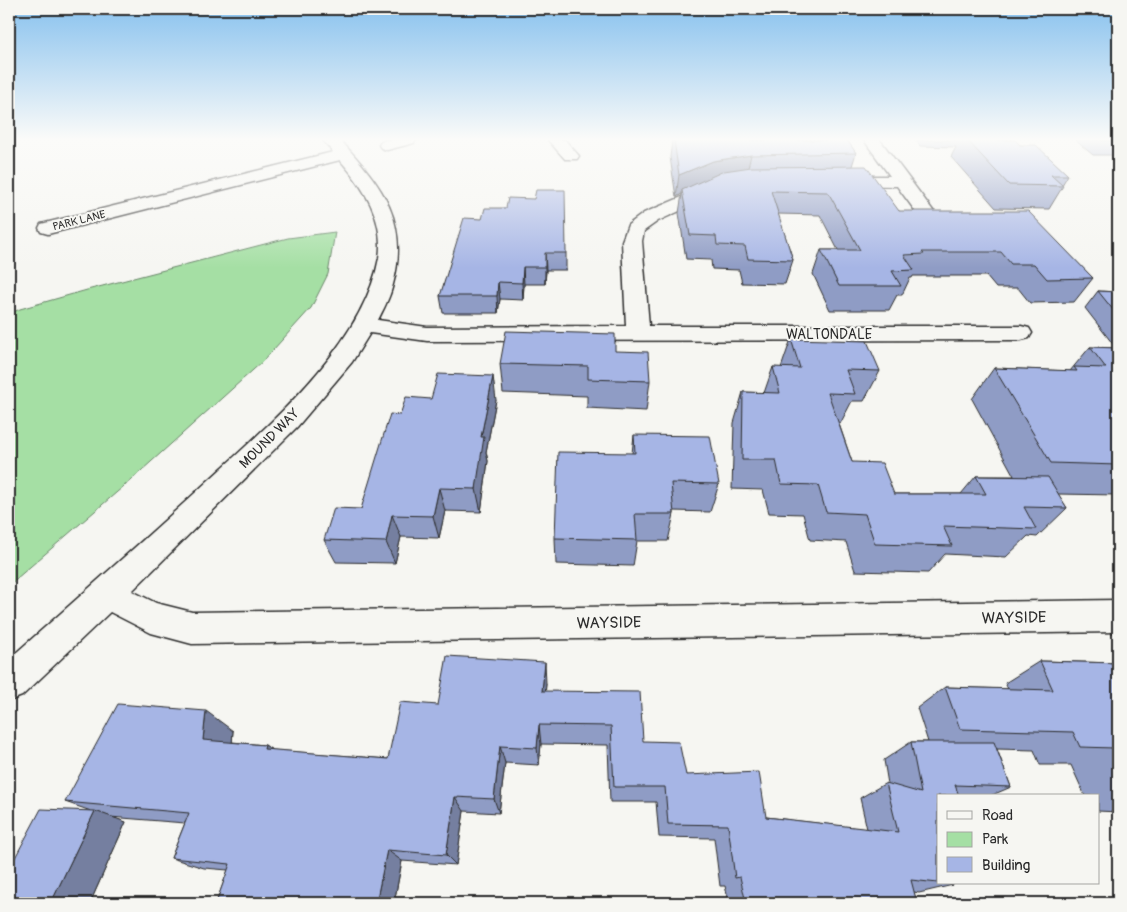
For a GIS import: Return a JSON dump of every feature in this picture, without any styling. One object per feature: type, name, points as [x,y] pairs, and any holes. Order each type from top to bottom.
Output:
[{"type":"street","name":"PARK LANE","points":[[48,228],[210,183]]},
{"type":"street","name":"MOUND WAY","points":[[9,683],[106,594],[297,410],[326,379],[375,307],[385,277],[389,258],[388,227],[383,208],[369,183]]},
{"type":"street","points":[[903,183],[925,212]]},
{"type":"street","points":[[638,334],[632,241],[635,229],[651,217],[699,195],[715,188],[733,185]]},
{"type":"street","name":"WALTONDALE","points":[[364,325],[427,334],[1021,333]]},
{"type":"street","name":"WAYSIDE","points":[[106,594],[151,617],[192,628],[1118,616]]},
{"type":"green space","points":[[335,232],[328,274],[311,308],[263,361],[131,480],[9,585],[9,314],[20,309],[87,290],[288,238]]},
{"type":"building","points":[[698,183],[878,183],[899,211],[1028,211],[1093,278],[1047,279],[1034,264],[1011,264],[1001,252],[922,252],[924,254],[904,255],[914,270],[892,271],[901,286],[839,286],[821,250],[860,250],[828,192],[771,191],[793,260],[748,259],[745,246],[717,245],[716,236],[690,235],[682,190]]},
{"type":"building","points":[[1007,183],[1059,183],[1063,186],[1009,185]]},
{"type":"building","points":[[536,190],[565,190],[566,253],[545,253],[545,267],[523,267],[522,283],[498,282],[497,296],[440,296],[464,218],[482,219],[485,208],[506,208],[508,198],[534,199]]},
{"type":"building","points":[[1098,291],[1118,292],[1118,316]]},
{"type":"building","points":[[506,331],[615,334],[615,351],[648,352],[650,381],[588,379],[588,366],[500,364]]},
{"type":"building","points":[[791,339],[867,341],[880,371],[846,370],[855,394],[828,393],[852,462],[882,463],[894,494],[986,494],[976,476],[1048,477],[1067,508],[1024,507],[1036,529],[943,526],[952,546],[875,544],[865,514],[826,512],[818,485],[781,484],[776,460],[742,460],[743,392],[780,393],[773,367],[800,368]]},
{"type":"building","points":[[1090,347],[1118,348],[1118,465],[1051,463],[994,368],[1077,371],[1074,367],[1106,368]]},
{"type":"building","points":[[438,374],[493,376],[481,437],[484,437],[476,489],[439,488],[433,516],[392,515],[386,542],[324,540],[334,508],[361,509],[390,414],[400,415],[406,397],[431,399]]},
{"type":"building","points":[[634,435],[710,436],[719,484],[671,483],[674,514],[635,514],[637,540],[555,538],[558,452],[635,453]]},
{"type":"building","points":[[447,656],[545,662],[542,691],[640,692],[643,741],[679,742],[686,775],[759,772],[766,817],[898,832],[886,783],[921,793],[911,742],[994,742],[1011,787],[955,785],[958,794],[937,794],[937,883],[911,880],[917,903],[746,903],[740,877],[735,878],[728,825],[668,824],[665,787],[614,787],[611,726],[539,725],[537,748],[500,746],[494,799],[455,797],[446,855],[387,850],[376,903],[216,903],[230,864],[171,858],[189,813],[65,802],[118,704],[206,711],[203,740],[265,745],[264,749],[388,759],[400,702],[438,705]]},
{"type":"building","points":[[1040,661],[1118,663],[1118,756],[1114,748],[1080,747],[1073,732],[960,729],[945,687],[1053,690]]},
{"type":"building","points":[[41,809],[95,811],[51,903],[9,903],[9,869]]}]
